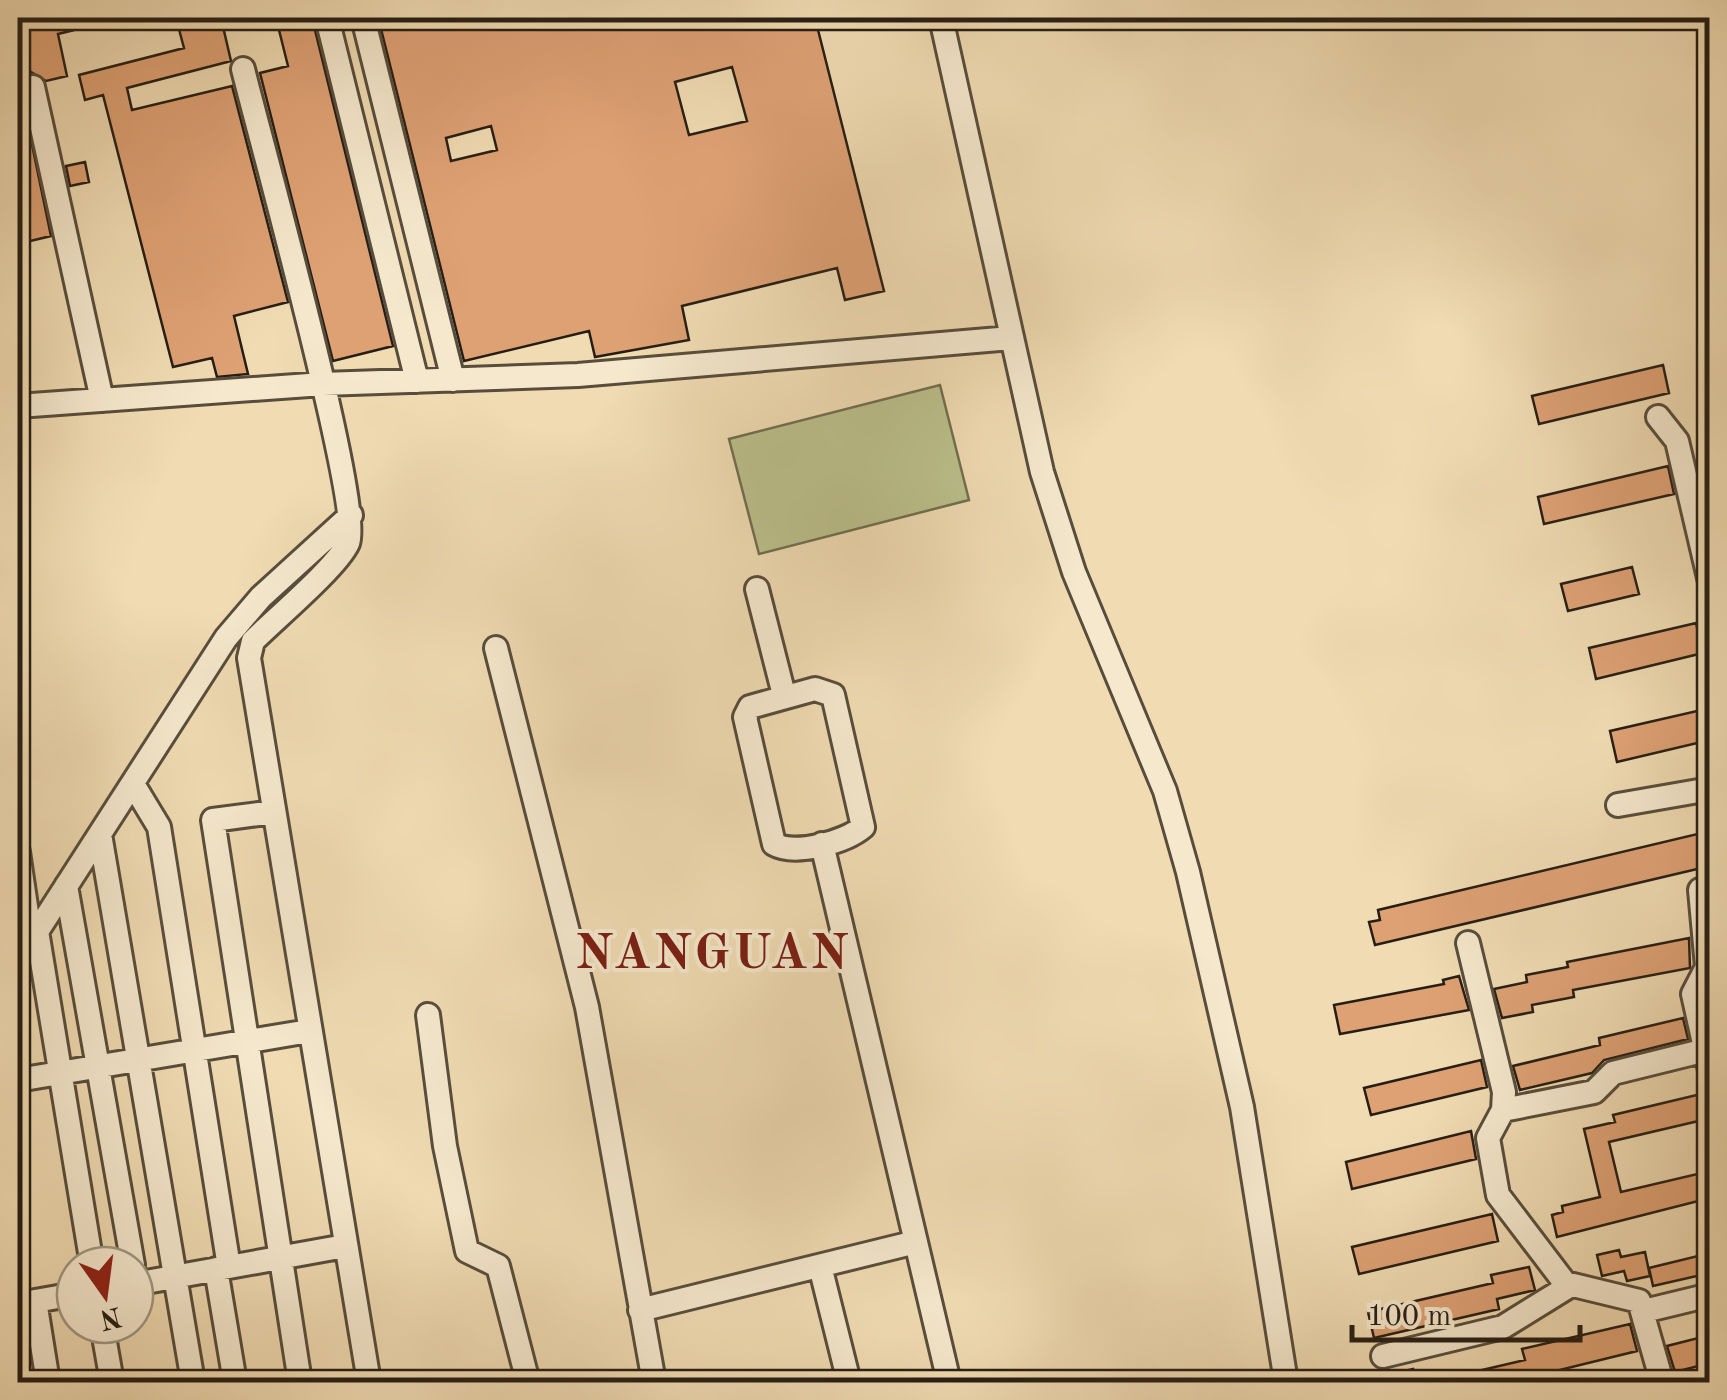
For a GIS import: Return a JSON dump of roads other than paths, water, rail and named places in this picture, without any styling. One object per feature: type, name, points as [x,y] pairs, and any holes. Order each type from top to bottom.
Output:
[{"type":"street","points":[[327,18],[417,381]]},
{"type":"street","points":[[363,18],[453,380]]},
{"type":"street","points":[[940,18],[1042,472],[1074,572],[1165,791],[1184,858],[1242,1107],[1286,1382]]},
{"type":"street","points":[[242,69],[323,384],[350,516],[348,545],[250,650]]},
{"type":"street","points":[[32,87],[102,400]]},
{"type":"street","points":[[18,406],[323,384],[578,375],[1011,338]]},
{"type":"street","points":[[1658,417],[1677,441],[1710,582]]},
{"type":"street","points":[[18,961],[226,638],[261,597],[350,516]]},
{"type":"street","points":[[757,589],[784,695]]},
{"type":"street","points":[[226,638],[250,650]]},
{"type":"street","points":[[496,648],[587,1007],[654,1382]]},
{"type":"street","points":[[250,650],[369,1382]]},
{"type":"street","points":[[815,690],[833,696],[862,827],[822,844],[785,849],[774,844],[745,717],[750,707],[784,695],[815,690]]},
{"type":"street","points":[[133,784],[159,826],[194,1050],[235,1382]]},
{"type":"street","points":[[1618,805],[1710,789]]},
{"type":"street","points":[[274,812],[213,820],[300,1382]]},
{"type":"street","points":[[100,834],[193,1382]]},
{"type":"street","points":[[822,844],[949,1382]]},
{"type":"street","points":[[18,852],[89,1245]]},
{"type":"street","points":[[66,886],[129,1245]]},
{"type":"street","points":[[1504,1110],[1594,1092],[1613,1073],[1708,1056],[1693,994],[1706,967],[1700,890]]},
{"type":"street","points":[[1468,942],[1504,1092],[1504,1110],[1488,1138],[1498,1195],[1556,1275],[1571,1285],[1626,1294],[1639,1301],[1662,1382]]},
{"type":"street","points":[[428,1016],[444,1146],[467,1251],[498,1266],[528,1382]]},
{"type":"street","points":[[18,1080],[309,1031]]},
{"type":"street","points":[[640,1310],[916,1242]]},
{"type":"street","points":[[155,1279],[344,1246]]},
{"type":"street","points":[[820,1266],[849,1382]]},
{"type":"street","points":[[1382,1356],[1503,1327],[1571,1285]]},
{"type":"street","points":[[1644,1311],[1710,1295]]},
{"type":"street","points":[[48,1382],[26,1303],[55,1298]]},
{"type":"street","points":[[106,1345],[112,1382]]},
{"type":"district","name":"NANGUAN","points":[[713,955]]}]
